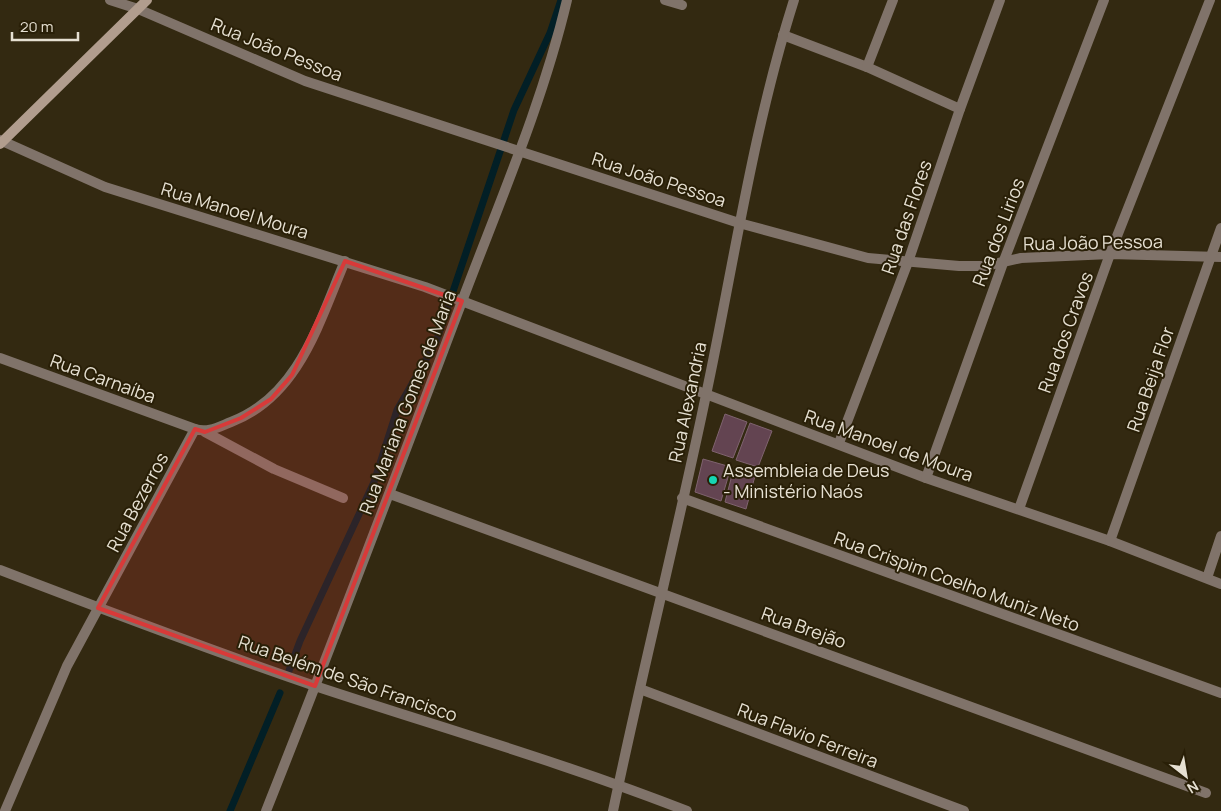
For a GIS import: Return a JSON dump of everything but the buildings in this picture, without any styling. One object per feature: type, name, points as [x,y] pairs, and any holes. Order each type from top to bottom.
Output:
[{"type":"main road","points":[[0,141],[147,0]]},
{"type":"street","name":"Rua João Pessoa","points":[[110,0],[138,9],[305,81],[739,223],[868,258],[959,266],[1003,263],[1020,258],[1110,254],[1221,257]]},
{"type":"street","name":"Rua Mariana Gomes de Maria","points":[[266,811],[390,494],[554,55],[567,0]]},
{"type":"street","points":[[665,0],[682,5]]},
{"type":"street","name":"Rua Alexandria","points":[[613,811],[706,396],[739,223],[783,34],[794,0]]},
{"type":"street","points":[[867,67],[893,0]]},
{"type":"street","name":"Rua das Flores","points":[[839,443],[908,262],[960,109],[1000,0]]},
{"type":"street","name":"Rua dos Lirios","points":[[926,478],[1003,263],[1104,0]]},
{"type":"street","name":"Rua dos Cravos","points":[[1018,509],[1110,254],[1210,0]]},
{"type":"street","points":[[783,34],[867,67],[960,109]]},
{"type":"street","name":"Rua Manoel Moura","points":[[0,141],[105,186],[345,261],[462,301]]},
{"type":"street","name":"Rua Beija Flor","points":[[1110,541],[1209,257],[1221,228]]},
{"type":"street","points":[[200,430],[241,418],[272,399],[292,375],[315,332],[345,261]]},
{"type":"street","name":"Rua Manoel de Moura","points":[[462,301],[706,396],[839,443],[926,478],[1110,541],[1221,584]]},
{"type":"street","name":"Rua Carnaíba","points":[[0,358],[200,430],[274,469],[343,498]]},
{"type":"street","name":"Rua Bezerros","points":[[5,811],[67,666],[200,430]]},
{"type":"street","name":"Rua Brejão","points":[[390,494],[662,592],[1206,794]]},
{"type":"street","name":"Rua Crispim Coelho Muniz Neto","points":[[682,498],[1221,693]]},
{"type":"street","points":[[1207,578],[1221,536]]},
{"type":"street","name":"Rua Belém de São Francisco","points":[[0,570],[98,608],[315,686],[618,784],[687,811]]},
{"type":"street","name":"Rua Flavio Ferreira","points":[[640,689],[964,811]]},
{"type":"highlighted area","points":[[345,261],[462,301],[315,686],[98,608],[195,429],[205,432],[241,418],[271,399],[292,375]]},
{"type":"waterway","points":[[287,676],[300,641],[374,482],[397,410],[436,342],[514,110],[550,33],[561,0]]},
{"type":"waterway","points":[[230,811],[280,693]]},
{"type":"place","name":"Assembleia de Deus - Ministério Naós","points":[[713,480]]}]
